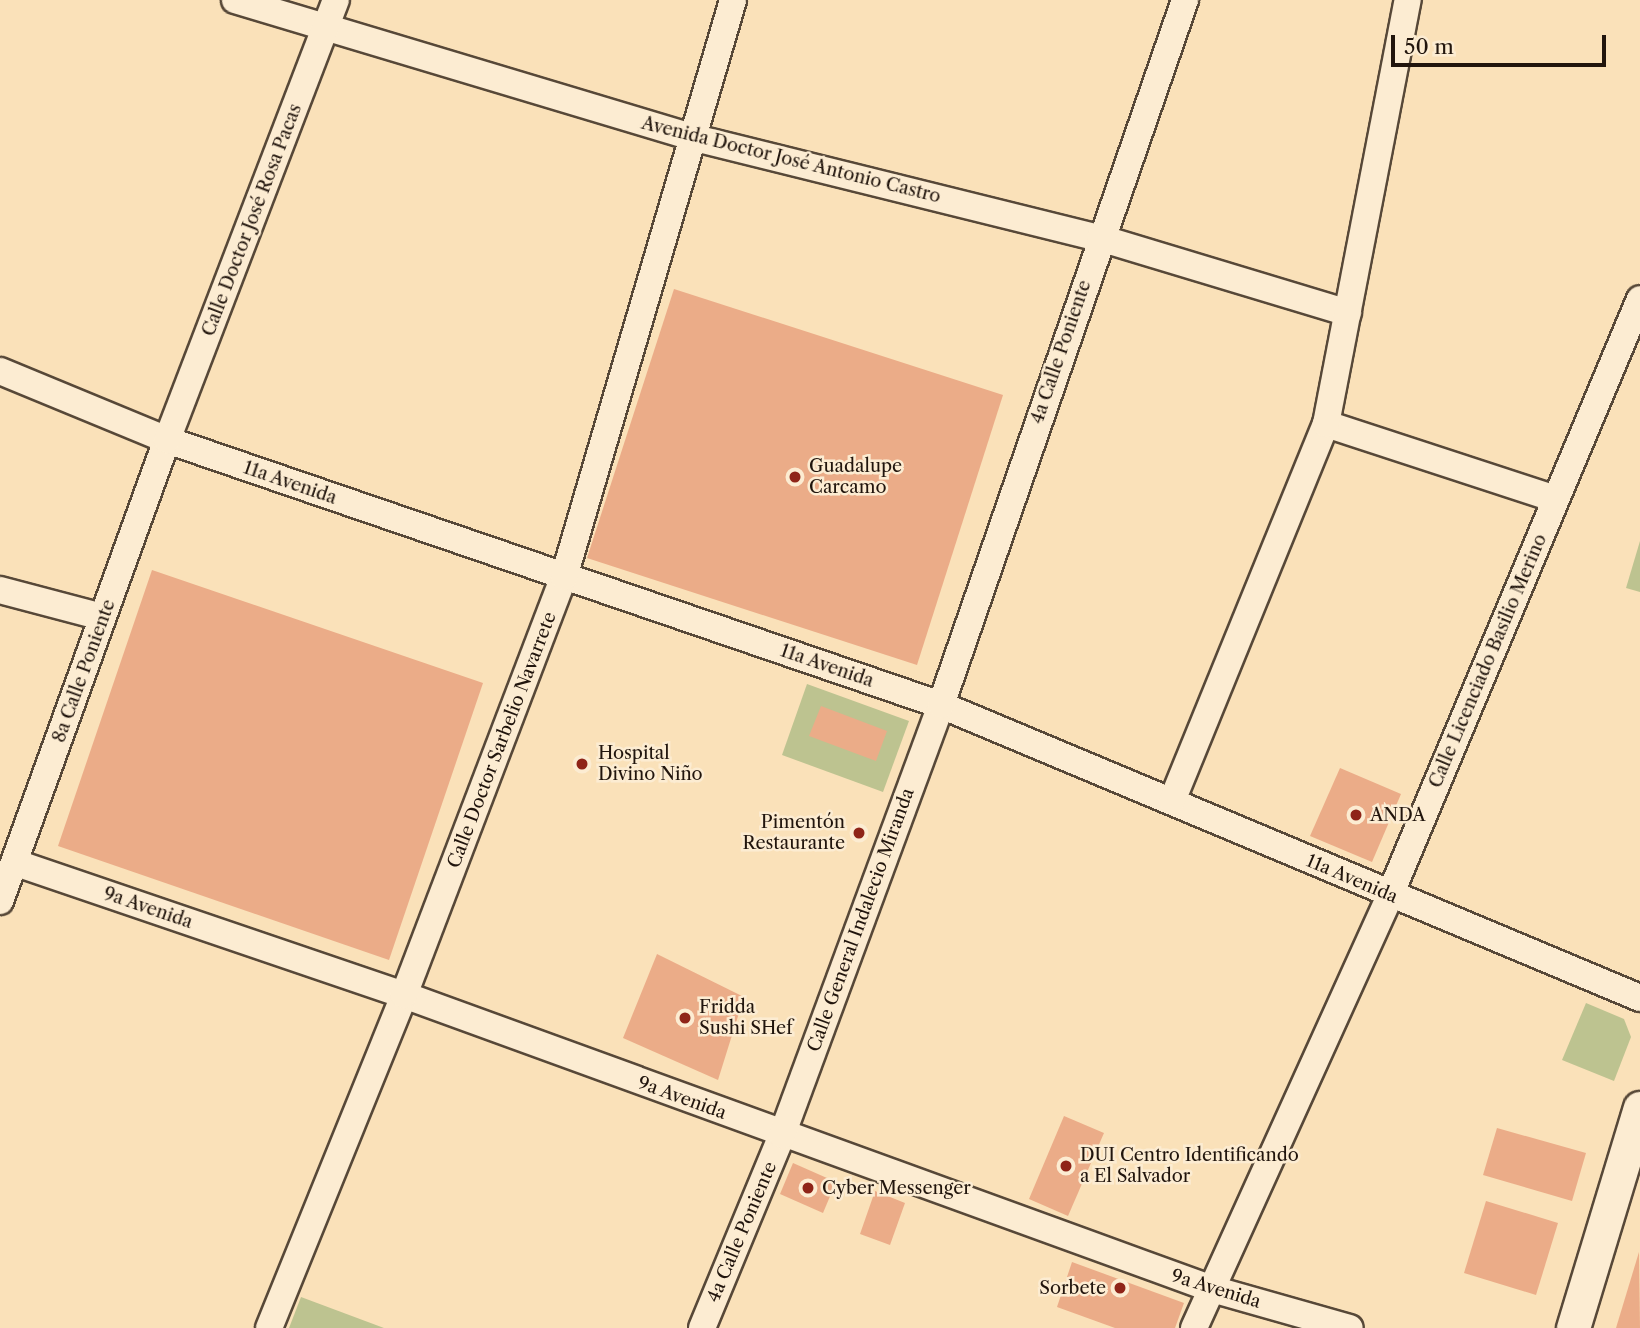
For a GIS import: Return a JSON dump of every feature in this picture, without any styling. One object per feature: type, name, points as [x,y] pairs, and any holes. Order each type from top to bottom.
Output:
[{"type":"street","name":"Avenida Doctor José Antonio Castro","points":[[234,0],[695,138],[1100,238],[1348,313]]},
{"type":"street","name":"Calle Doctor José Rosa Pacas","points":[[167,440],[336,0]]},
{"type":"street","name":"Calle Doctor Sarbelio Navarrete","points":[[269,1328],[404,995],[564,577],[695,138],[733,0]]},
{"type":"street","name":"4a Calle Poniente","points":[[941,705],[1100,238],[1185,0]]},
{"type":"street","points":[[1172,801],[1326,424],[1408,0]]},
{"type":"street","name":"Calle Licenciado Basilio Merino","points":[[1194,1328],[1390,895],[1640,299]]},
{"type":"street","name":"11a Avenida","points":[[0,371],[167,440],[941,705],[1640,998]]},
{"type":"street","points":[[1326,424],[1555,499]]},
{"type":"street","name":"8a Calle Poniente","points":[[0,901],[16,863],[167,440]]},
{"type":"street","points":[[0,590],[102,617]]},
{"type":"street","name":"Calle General Indalecio Miranda","points":[[782,1135],[941,705]]},
{"type":"street","name":"9a Avenida","points":[[16,863],[404,995],[782,1135],[1212,1289],[1350,1328]]},
{"type":"street","points":[[1573,1328],[1640,1108]]},
{"type":"street","name":"4a Calle Poniente","points":[[702,1328],[782,1135]]},
{"type":"green space","points":[[1640,541],[1640,592],[1626,588]]},
{"type":"green space","points":[[807,684],[909,721],[883,792],[782,755]]},
{"type":"green space","points":[[1586,1003],[1624,1019],[1631,1037],[1614,1081],[1562,1060]]},
{"type":"green space","points":[[301,1297],[384,1328],[289,1328]]},
{"type":"building","name":"Guadalupe Carcamo","points":[[674,289],[1003,395],[917,665],[587,558]]},
{"type":"building","points":[[152,570],[483,683],[389,960],[58,846]]},
{"type":"building","points":[[821,706],[887,731],[876,761],[809,736]]},
{"type":"building","name":"ANDA","points":[[1340,768],[1401,794],[1372,862],[1310,836]]},
{"type":"building","name":"Fridda Sushi SHef","points":[[657,954],[744,997],[718,1080],[623,1038]]},
{"type":"building","name":"DUI Centro Identificando a El Salvador","points":[[1064,1116],[1104,1133],[1068,1216],[1029,1199]]},
{"type":"building","points":[[1497,1128],[1586,1153],[1572,1201],[1483,1175]]},
{"type":"building","name":"Cyber Messenger","points":[[793,1163],[836,1182],[823,1213],[780,1194]]},
{"type":"building","points":[[875,1191],[905,1203],[890,1245],[860,1234]]},
{"type":"building","points":[[1486,1201],[1558,1223],[1536,1295],[1464,1273]]},
{"type":"building","points":[[1639,1252],[1640,1328],[1616,1328]]},
{"type":"building","name":"Sorbete","points":[[1072,1262],[1184,1303],[1175,1328],[1115,1328],[1057,1307]]},
{"type":"place","name":"Guadalupe Carcamo","points":[[795,477]]},
{"type":"place","name":"Hospital Divino Niño","points":[[582,764]]},
{"type":"place","name":"ANDA","points":[[1356,815]]},
{"type":"place","name":"Pimentón Restaurante","points":[[859,833]]},
{"type":"place","name":"Fridda Sushi SHef","points":[[685,1018]]},
{"type":"place","name":"DUI Centro Identificando a El Salvador","points":[[1066,1166]]},
{"type":"place","name":"Cyber Messenger","points":[[808,1188]]},
{"type":"place","name":"Sorbete","points":[[1120,1288]]}]
